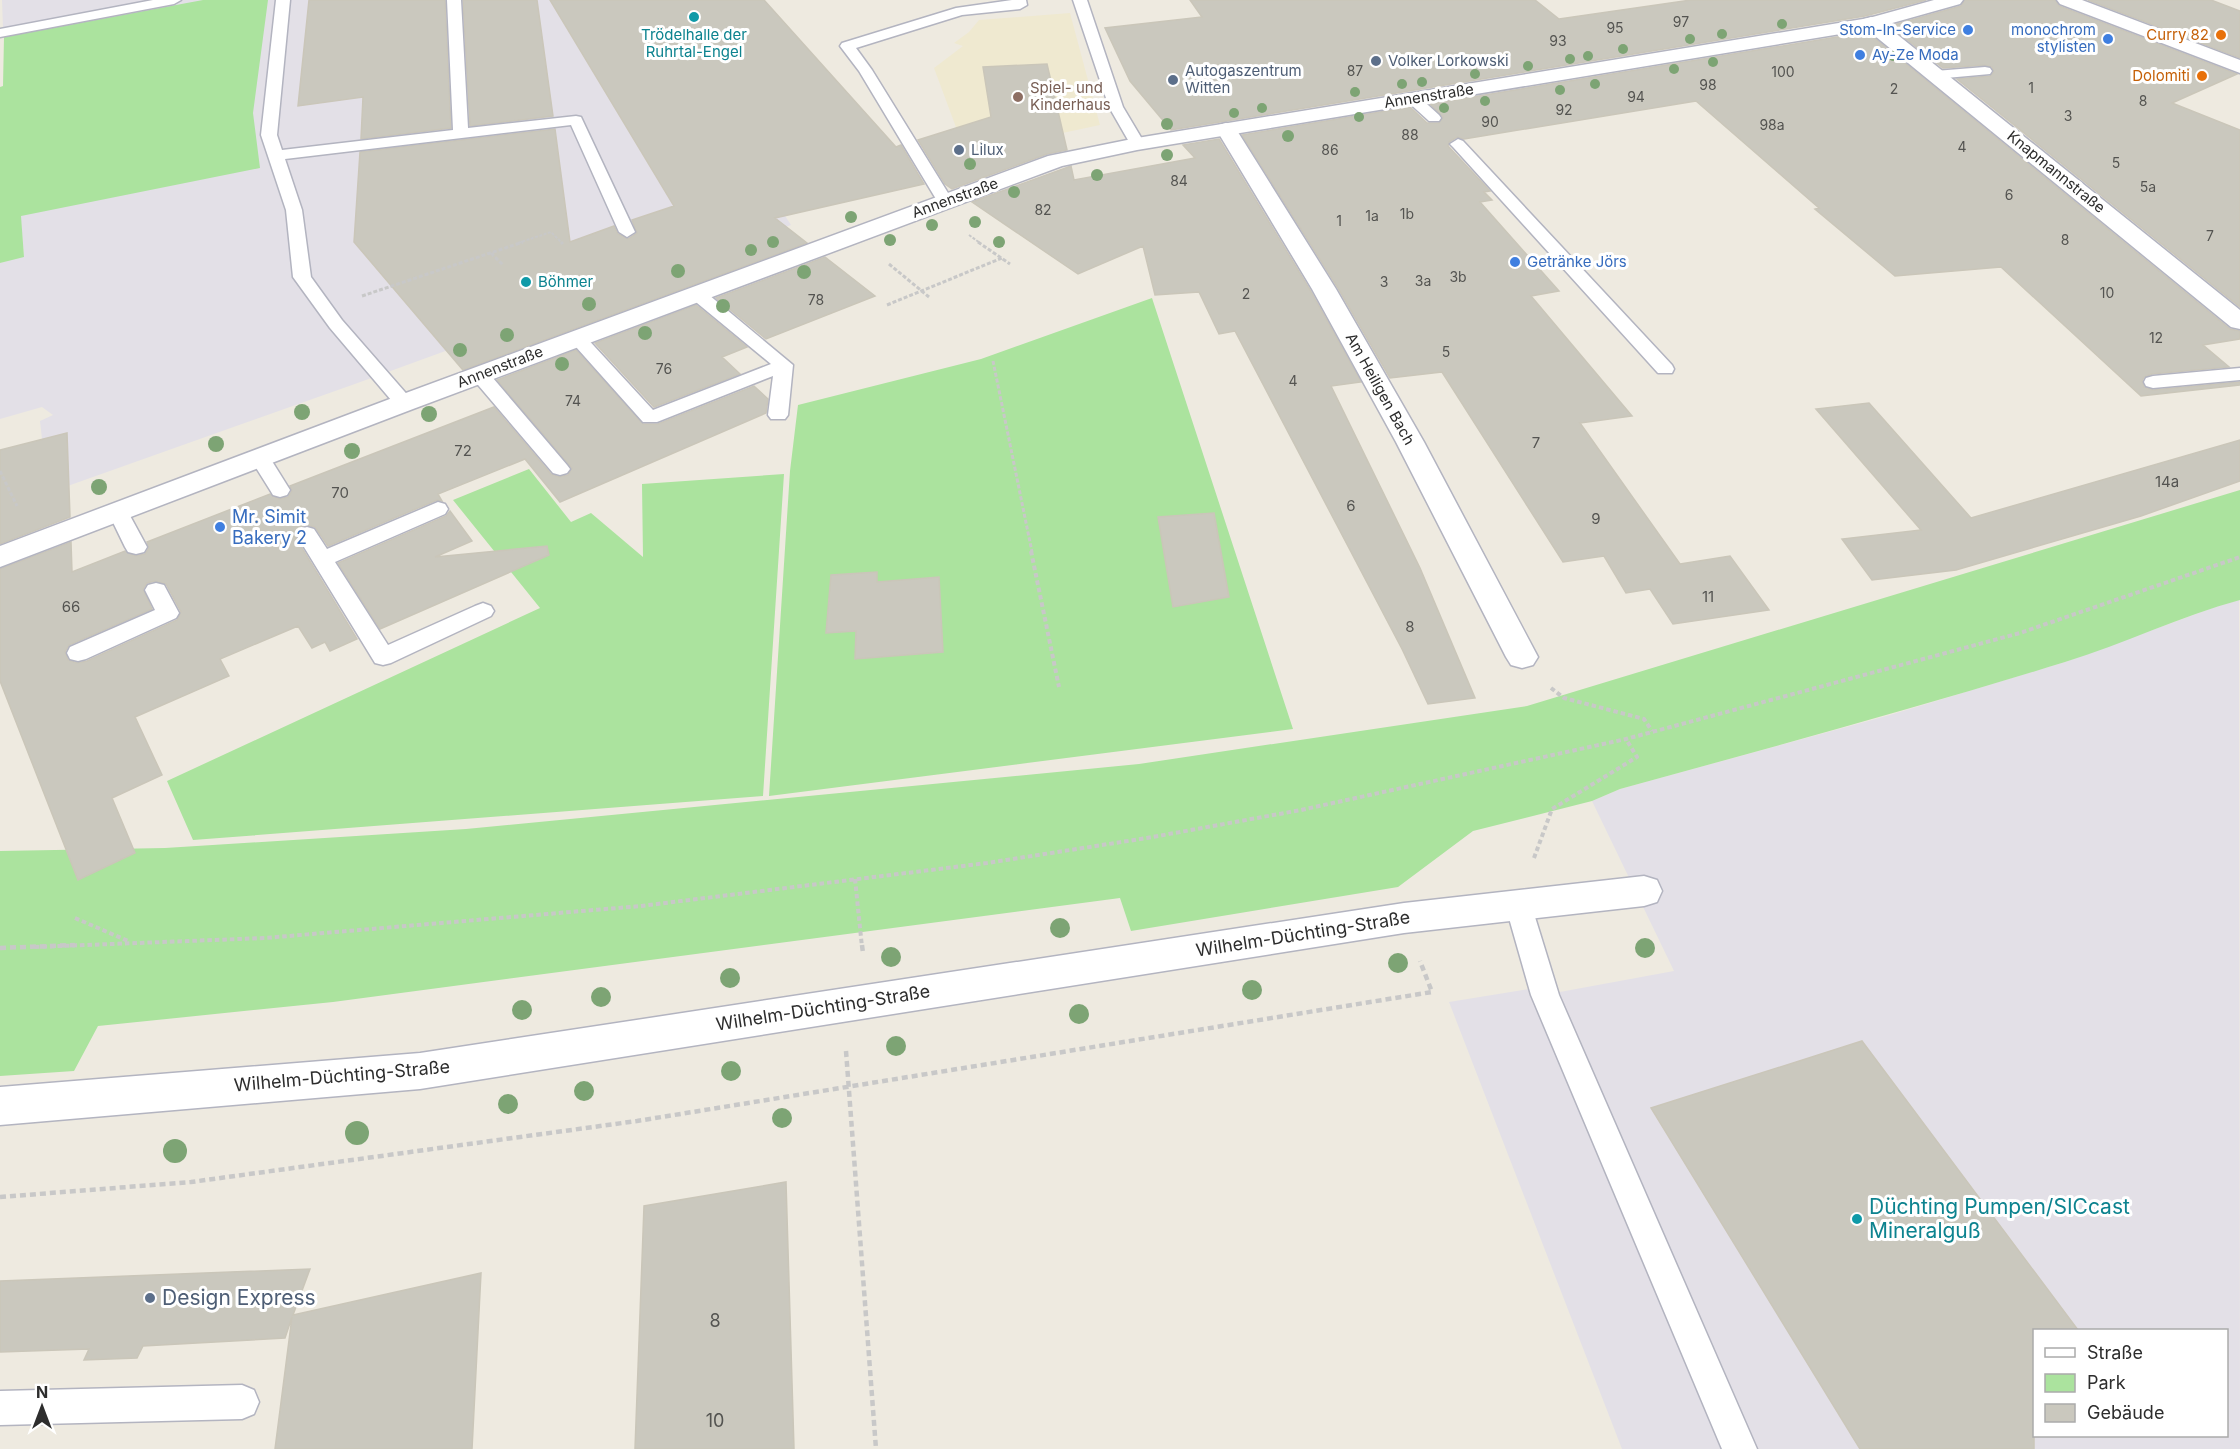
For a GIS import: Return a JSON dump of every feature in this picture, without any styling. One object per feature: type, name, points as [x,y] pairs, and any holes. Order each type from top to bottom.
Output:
[{"type":"street","name":"Annenstraße","points":[[0,557],[577,338],[1056,161],[1137,144],[1871,23],[1954,0]]},
{"type":"street","points":[[2066,0],[2240,67]]},
{"type":"street","name":"Knapmannstraße","points":[[1871,23],[2240,322]]},
{"type":"street","name":"Am Heiligen Bach","points":[[1226,129],[1324,289],[1410,442],[1522,657]]},
{"type":"street","name":"Wilhelm-Düchting-Straße","points":[[0,1106],[420,1071],[1404,918],[1644,891]]},
{"type":"lane","points":[[0,33],[174,0]]},
{"type":"lane","points":[[283,0],[269,135],[294,210],[302,277],[325,309],[404,403]]},
{"type":"lane","points":[[454,0],[461,134]]},
{"type":"lane","points":[[945,201],[865,70],[847,46],[962,11],[1020,5],[1019,0]]},
{"type":"lane","points":[[1080,0],[1116,107],[1137,144]]},
{"type":"lane","points":[[1935,75],[1985,70]]},
{"type":"lane","points":[[1412,98],[1434,118]]},
{"type":"lane","points":[[276,156],[576,120],[627,232]]},
{"type":"lane","points":[[1458,144],[1665,369]]},
{"type":"lane","points":[[697,294],[784,365]]},
{"type":"lane","points":[[577,338],[650,418],[784,365]]},
{"type":"lane","points":[[778,415],[784,365]]},
{"type":"lane","points":[[2153,382],[2240,374]]},
{"type":"lane","points":[[480,375],[560,469]]},
{"type":"lane","points":[[260,458],[280,490]]},
{"type":"lane","points":[[322,559],[438,509]]},
{"type":"lane","points":[[118,512],[136,547]]},
{"type":"lane","points":[[307,534],[383,657],[483,611]]},
{"type":"lane","points":[[78,653],[168,613],[156,590]]},
{"type":"lane","points":[[1518,904],[1545,995],[1740,1449]]},
{"type":"lane","points":[[0,1408],[243,1402]]},
{"type":"path","points":[[325,309],[551,232],[563,244]]},
{"type":"path","points":[[491,252],[503,265]]},
{"type":"path","points":[[887,305],[1002,258]]},
{"type":"path","points":[[993,362],[1059,687]]},
{"type":"path","points":[[0,948],[266,938],[617,908],[987,864],[1224,824],[1301,810],[1626,738],[2020,633],[2240,557]]},
{"type":"path","points":[[1546,685],[1564,698],[1644,719],[1652,730]]},
{"type":"path","points":[[1518,904],[1552,809],[1637,757],[1626,738]]},
{"type":"path","points":[[855,879],[861,935]]},
{"type":"path","points":[[75,918],[131,943]]},
{"type":"path","points":[[0,1197],[191,1182],[637,1121],[1432,992]]},
{"type":"path","points":[[843,1005],[876,1449]]},
{"type":"shaded area","points":[[2,0],[656,0],[719,114],[791,225],[48,493],[40,421],[53,415],[42,407],[0,419],[0,263],[24,256],[5,37],[0,37],[0,29],[3,28]]},
{"type":"shaded area","name":"Spiel- und Kinderhaus","points":[[1070,13],[1100,125],[1039,138],[957,130],[934,68],[963,46],[954,43],[969,32],[979,20]]},
{"type":"shaded area","points":[[2239,600],[2240,1449],[1622,1449],[1449,1002],[1535,988],[1538,996],[1674,971],[1592,801],[1620,789],[1890,715],[2068,661]]},
{"type":"green space","points":[[203,0],[268,0],[253,113],[260,168],[21,216],[24,257],[0,263],[0,87],[3,86],[4,37]]},
{"type":"green space","points":[[1152,298],[1293,729],[769,796],[790,471],[798,405],[981,359]]},
{"type":"green space","points":[[529,469],[571,522],[591,513],[643,557],[642,484],[784,474],[763,796],[193,840],[167,781],[540,608],[453,500]]},
{"type":"green space","points":[[2240,490],[2240,600],[2087,655],[2009,679],[1620,789],[1592,801],[1473,831],[1398,887],[1131,931],[1120,898],[333,1002],[98,1026],[74,1071],[0,1076],[0,851],[165,848],[466,829],[1139,764],[1527,706]]},
{"type":"building","points":[[309,0],[445,0],[451,128],[361,139],[363,97],[298,106]]},
{"type":"building","points":[[463,0],[537,0],[553,116],[470,126]]},
{"type":"building","points":[[550,0],[764,0],[896,147],[901,145],[924,184],[775,218],[807,243],[463,370],[354,242],[360,152],[555,129],[570,242],[614,226],[618,234],[628,239],[637,233],[632,220],[674,206]]},
{"type":"building","points":[[1190,0],[1535,0],[1559,19],[1691,0],[1926,0],[1865,16],[1171,130],[1130,81],[1105,28],[1202,17]]},
{"type":"building","points":[[1965,0],[2055,0],[2059,6],[2237,74],[2172,103],[2240,130],[2240,307],[1957,79],[1990,76],[1994,72],[1992,67],[1985,65],[1943,68],[1890,26],[1961,6]]},
{"type":"building","points":[[2088,0],[2211,0],[2240,11],[2240,58]]},
{"type":"building","points":[[1867,32],[2230,329],[2240,331],[2240,339],[2203,345],[2229,367],[2152,374],[2144,377],[2142,381],[2144,387],[2153,390],[2240,382],[2240,385],[2141,396],[2001,267],[1895,276],[1815,209],[1819,208],[1696,101],[1464,139],[1457,137],[1449,142],[1448,146],[1490,191],[1484,192],[1492,200],[1480,202],[1559,291],[1531,296],[1632,416],[1580,423],[1680,564],[1730,556],[1769,610],[1673,624],[1650,589],[1626,593],[1604,556],[1563,562],[1442,372],[1390,378],[1338,288],[1242,135],[1410,107],[1427,123],[1439,123],[1443,117],[1430,104]]},
{"type":"building","points":[[1047,64],[1067,150],[1047,154],[952,189],[945,184],[918,140],[991,117],[983,67]]},
{"type":"building","points":[[1219,139],[1310,290],[1361,382],[1331,386],[1420,568],[1475,698],[1428,704],[1402,649],[1235,331],[1219,334],[1199,292],[1155,295],[1143,246],[1078,274],[972,202],[1071,166],[1074,180],[1195,158],[1183,145]]},
{"type":"building","points":[[825,257],[875,296],[766,339],[716,298]]},
{"type":"building","points":[[696,305],[747,347],[722,357],[740,374],[654,407],[595,343]]},
{"type":"building","points":[[576,350],[643,424],[658,424],[754,386],[768,399],[766,413],[560,502],[525,459],[438,494],[442,501],[437,500],[328,546],[315,527],[306,525],[298,528],[294,535],[357,639],[330,651],[325,642],[312,648],[298,626],[220,659],[229,676],[135,717],[162,775],[112,798],[135,853],[78,880],[0,681],[0,569],[71,542],[72,572],[125,551],[135,556],[145,554],[149,548],[147,542],[270,494],[279,499],[288,497],[292,491],[290,486],[494,407],[551,474],[559,477],[568,475],[572,468],[497,380]],"holes":[[[155,581],[166,584],[181,612],[177,620],[87,661],[77,663],[68,660],[65,652],[69,645],[152,609],[143,589],[147,583]]]},
{"type":"building","points":[[1869,403],[1971,518],[2240,440],[2240,481],[2141,516],[1956,570],[1872,580],[1842,539],[1921,530],[1816,409]]},
{"type":"building","points":[[67,433],[70,517],[0,544],[0,450]]},
{"type":"building","points":[[450,511],[472,541],[435,557],[547,546],[549,555],[380,629],[338,563],[446,516]]},
{"type":"building","points":[[1214,513],[1229,597],[1173,607],[1158,517]]},
{"type":"building","points":[[877,572],[877,582],[939,577],[943,652],[855,659],[856,631],[826,633],[831,575]]},
{"type":"building","name":"Düchting Pumpen/SICcast Mineralguß","points":[[1862,1041],[2077,1329],[2033,1329],[2034,1449],[1860,1449],[1651,1108]]},
{"type":"building","points":[[786,1182],[794,1449],[635,1449],[644,1206]]},
{"type":"building","points":[[310,1269],[293,1315],[481,1273],[472,1449],[275,1449],[292,1317],[285,1338],[143,1346],[137,1358],[84,1360],[89,1349],[0,1352],[0,1281]]},
{"type":"place","name":"Trödelhalle der Ruhrtal-Engel","points":[[694,17]]},
{"type":"place","name":"Stom-In-Service","points":[[1968,30]]},
{"type":"place","name":"Curry 82","points":[[2221,35]]},
{"type":"place","name":"monochrom stylisten","points":[[2108,39]]},
{"type":"place","name":"Ay-Ze Moda","points":[[1860,55]]},
{"type":"place","name":"Volker Lorkowski","points":[[1376,61]]},
{"type":"place","name":"Dolomiti","points":[[2202,76]]},
{"type":"place","name":"Autogaszentrum Witten","points":[[1173,80]]},
{"type":"place","name":"Spiel- und Kinderhaus","points":[[1018,97]]},
{"type":"place","name":"Lilux","points":[[959,150]]},
{"type":"place","name":"Getränke Jörs","points":[[1515,262]]},
{"type":"place","name":"Böhmer","points":[[526,282]]},
{"type":"place","name":"Mr. Simit Bakery 2","points":[[220,527]]},
{"type":"place","name":"Düchting Pumpen/SICcast Mineralguß","points":[[1857,1219]]},
{"type":"place","name":"Design Express","points":[[150,1298]]}]
